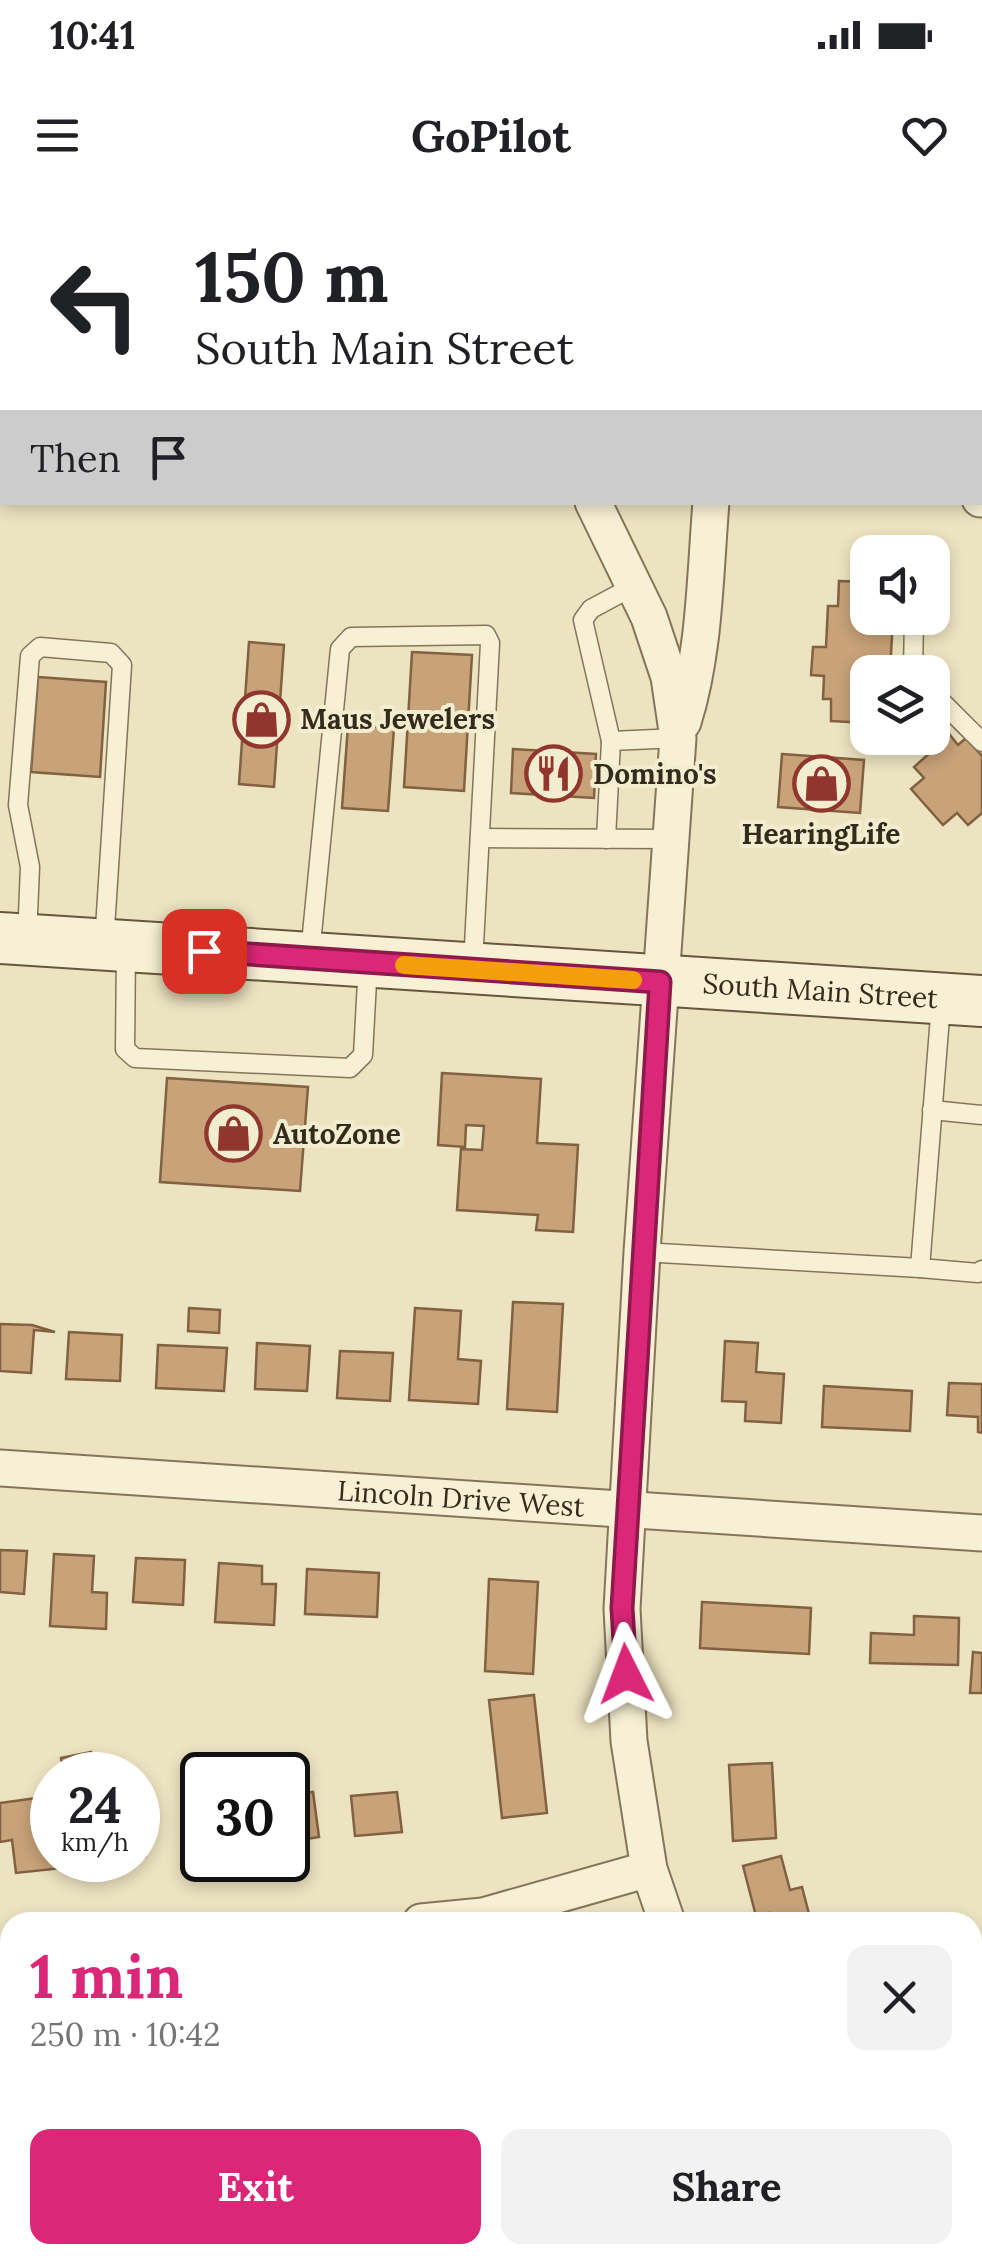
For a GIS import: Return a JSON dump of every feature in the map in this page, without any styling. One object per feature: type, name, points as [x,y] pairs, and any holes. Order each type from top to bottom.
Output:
[{"type":"main road","name":"South Main Street","points":[[13,938],[962,1000]]},
{"type":"street","points":[[594,505],[650,617],[669,676],[678,738],[622,1608],[628,1722],[649,1869],[664,1912]]},
{"type":"street","points":[[678,738],[692,694],[700,638],[710,505]]},
{"type":"street","name":"Lincoln Drive West","points":[[0,1468],[982,1533]]},
{"type":"street","points":[[497,1912],[649,1869]]},
{"type":"lane","points":[[606,839],[611,741],[583,620],[591,609],[634,586]]},
{"type":"lane","points":[[309,958],[340,649],[350,637],[486,635],[490,643],[473,970]]},
{"type":"lane","points":[[13,938],[30,867],[18,806],[30,656],[40,647],[111,652],[122,665],[115,945],[125,1049],[135,1058],[350,1068],[364,1055],[368,962]]},
{"type":"lane","points":[[950,710],[982,742]]},
{"type":"lane","points":[[611,741],[678,738]]},
{"type":"lane","points":[[480,838],[672,839]]},
{"type":"lane","points":[[920,1268],[932,1110],[962,1000]]},
{"type":"lane","points":[[932,1110],[982,1115]]},
{"type":"lane","points":[[642,1252],[978,1273],[982,1270]]},
{"type":"building","points":[[839,581],[850,581],[850,635],[892,635],[891,655],[850,655],[850,722],[831,721],[831,699],[823,699],[824,676],[811,675],[813,647],[826,647],[828,606],[838,606]]},
{"type":"building","points":[[249,642],[284,645],[274,787],[239,784]]},
{"type":"building","points":[[412,652],[472,655],[464,791],[404,787]]},
{"type":"building","points":[[38,677],[106,682],[100,777],[31,772]]},
{"type":"building","points":[[348,725],[394,728],[388,811],[342,808]]},
{"type":"building","points":[[950,735],[958,745],[966,738],[982,756],[982,813],[968,825],[957,813],[943,825],[911,789],[924,778],[914,767],[928,755],[950,755]]},
{"type":"building","name":"Domino's","points":[[513,749],[596,754],[594,798],[511,793]]},
{"type":"building","name":"HearingLife","points":[[782,754],[864,760],[860,813],[778,807]]},
{"type":"building","points":[[442,1073],[541,1079],[537,1143],[578,1145],[573,1232],[536,1230],[538,1215],[457,1210],[461,1149],[482,1150],[484,1126],[466,1125],[465,1147],[438,1145]]},
{"type":"building","name":"AutoZone","points":[[167,1078],[308,1087],[300,1191],[160,1182]]},
{"type":"building","points":[[513,1302],[563,1304],[557,1412],[507,1409]]},
{"type":"building","points":[[189,1308],[220,1310],[219,1333],[188,1331]]},
{"type":"building","points":[[415,1308],[461,1311],[458,1359],[481,1361],[478,1404],[409,1400]]},
{"type":"building","points":[[0,1324],[32,1325],[55,1332],[34,1330],[31,1373],[0,1371]]},
{"type":"building","points":[[69,1332],[122,1335],[120,1381],[66,1379]]},
{"type":"building","points":[[725,1341],[758,1343],[756,1372],[784,1374],[781,1423],[745,1421],[746,1402],[722,1401]]},
{"type":"building","points":[[257,1343],[310,1346],[307,1391],[255,1389]]},
{"type":"building","points":[[158,1345],[227,1348],[224,1391],[156,1388]]},
{"type":"building","points":[[340,1351],[393,1353],[390,1401],[337,1398]]},
{"type":"building","points":[[949,1383],[982,1384],[982,1433],[978,1432],[978,1417],[947,1415]]},
{"type":"building","points":[[824,1386],[912,1391],[910,1431],[822,1427]]},
{"type":"building","points":[[0,1550],[27,1551],[24,1594],[0,1592]]},
{"type":"building","points":[[54,1554],[94,1556],[92,1592],[107,1593],[106,1629],[50,1626]]},
{"type":"building","points":[[136,1558],[185,1560],[183,1605],[133,1602]]},
{"type":"building","points":[[219,1563],[262,1566],[262,1584],[276,1584],[274,1625],[215,1622]]},
{"type":"building","points":[[307,1569],[379,1573],[377,1617],[305,1614]]},
{"type":"building","points":[[489,1579],[538,1582],[533,1674],[485,1671]]},
{"type":"building","points":[[702,1602],[811,1608],[809,1654],[700,1648]]},
{"type":"building","points":[[914,1616],[959,1618],[958,1665],[870,1663],[871,1633],[914,1635]]},
{"type":"building","points":[[973,1652],[982,1653],[982,1693],[970,1693]]},
{"type":"building","points":[[534,1695],[547,1813],[502,1818],[489,1700]]},
{"type":"building","points":[[772,1763],[776,1838],[733,1841],[729,1765]]},
{"type":"building","points":[[313,1792],[319,1837],[310,1838]]},
{"type":"building","points":[[397,1792],[402,1832],[355,1836],[351,1796]]},
{"type":"building","points":[[30,1799],[30,1872],[16,1873],[12,1840],[0,1842],[0,1803]]},
{"type":"building","points":[[781,1856],[790,1890],[802,1887],[808,1912],[755,1912],[743,1866]]},
{"type":"slow traffic","points":[[404,965],[633,980]]},
{"type":"place","name":"Maus Jewelers","points":[[261,719]]},
{"type":"place","name":"Domino's","points":[[554,774]]},
{"type":"place","name":"HearingLife","points":[[821,783]]},
{"type":"place","name":"AutoZone","points":[[234,1134]]},
{"type":"route","points":[[204,951],[660,982],[622,1608],[626,1674]]}]
